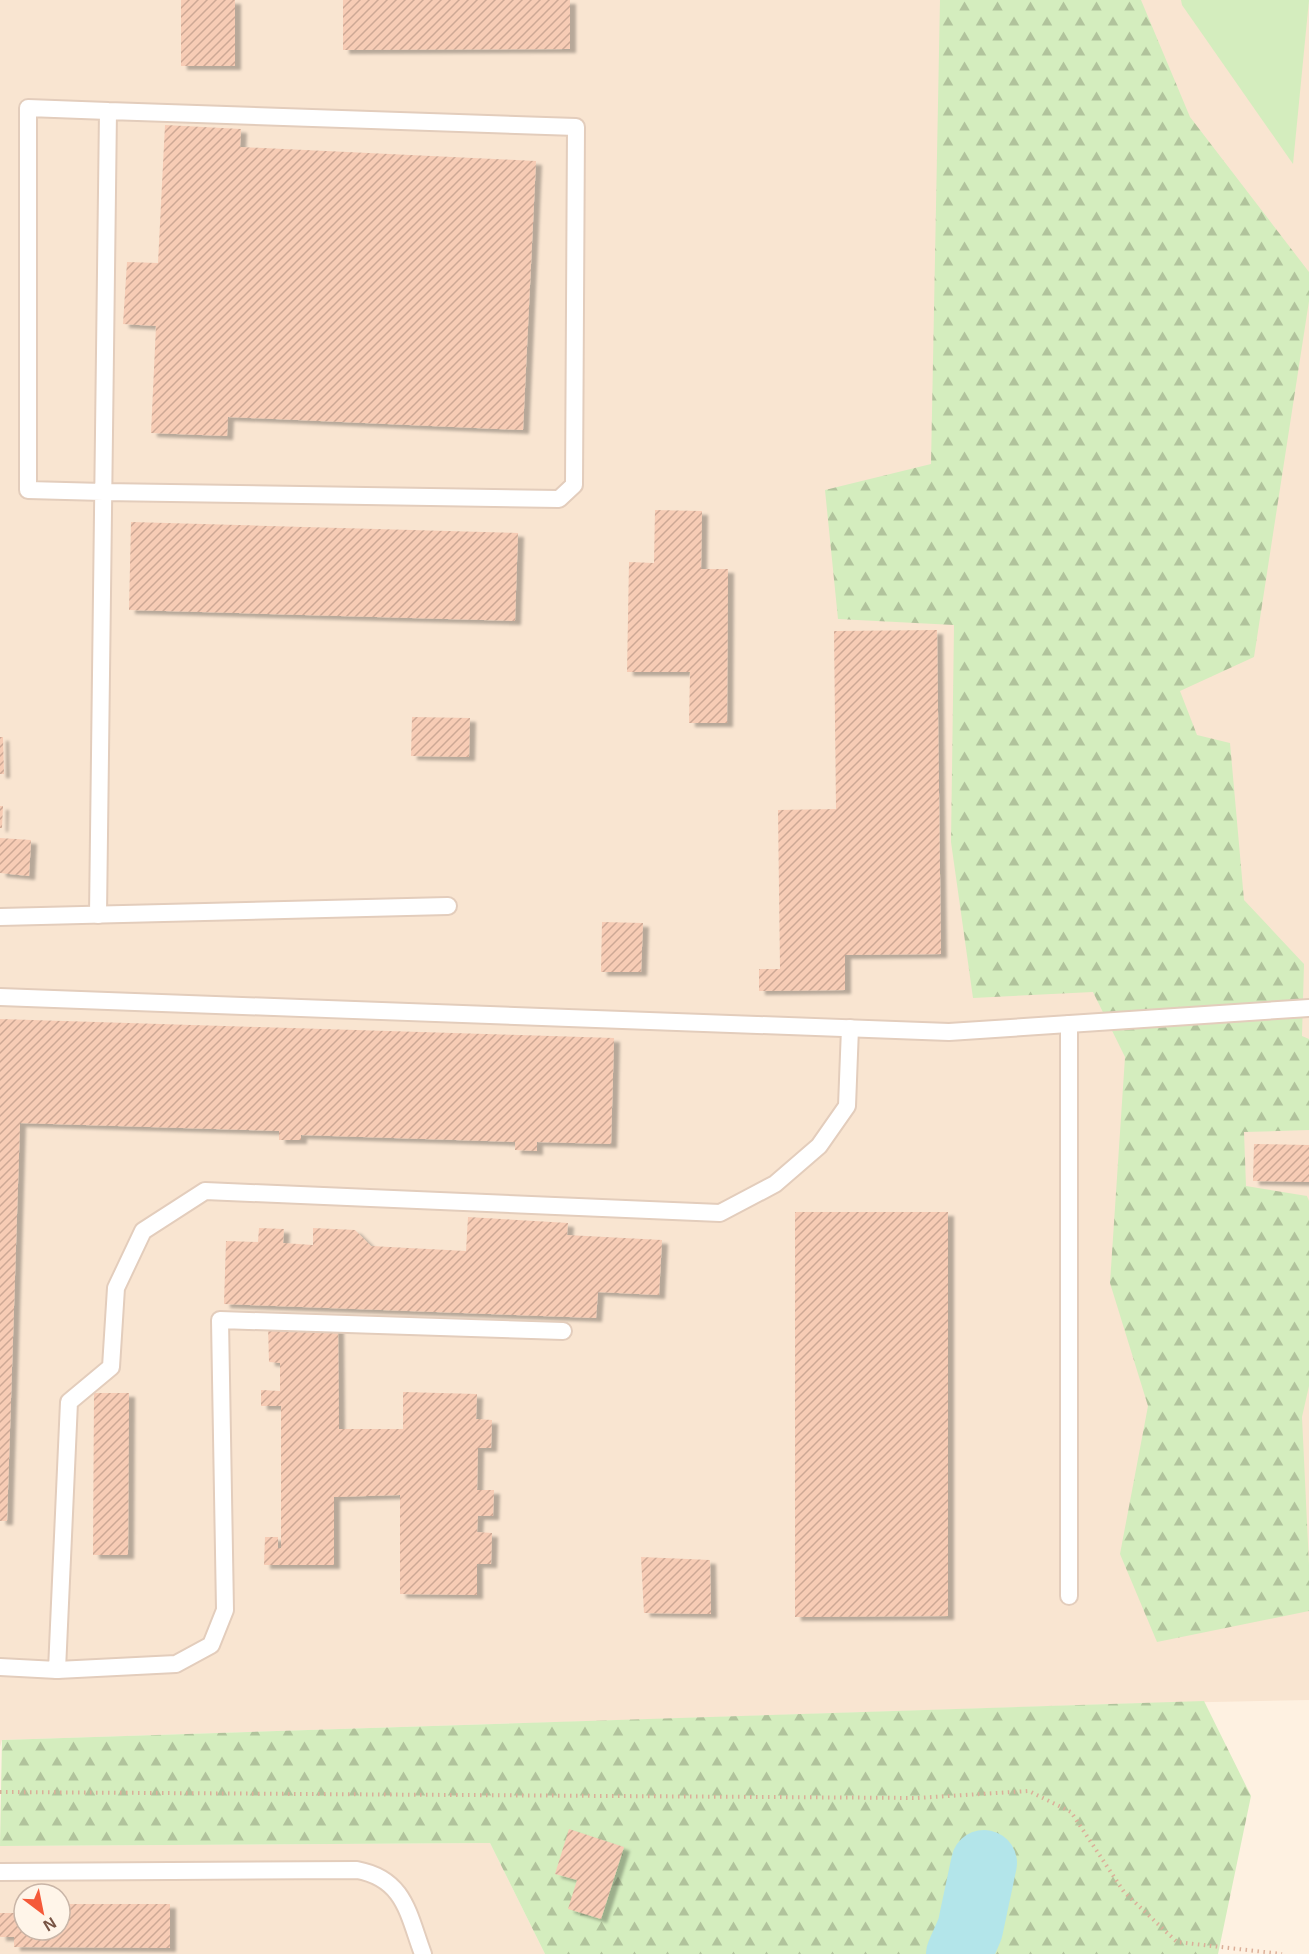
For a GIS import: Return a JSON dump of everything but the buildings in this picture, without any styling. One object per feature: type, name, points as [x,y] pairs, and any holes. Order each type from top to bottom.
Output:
[{"type":"lane","points":[[28,108],[576,127],[574,485],[559,499],[104,492],[28,490],[28,108]]},
{"type":"lane","points":[[98,915],[108,111]]},
{"type":"lane","points":[[0,917],[448,906]]},
{"type":"lane","points":[[0,996],[949,1032],[1309,1008]]},
{"type":"lane","points":[[1069,1024],[1069,1596]]},
{"type":"lane","points":[[57,1670],[69,1402],[111,1367],[116,1288],[143,1231],[205,1191],[720,1213],[775,1184],[819,1146],[848,1106],[850,1028]]},
{"type":"lane","points":[[0,1667],[57,1670],[176,1665],[211,1645],[225,1610],[220,1320],[563,1331]]},
{"type":"lane","points":[[0,1872],[365,1871],[384,1879],[395,1888],[423,1954]]},
{"type":"path","points":[[0,1792],[917,1798],[1029,1791],[1071,1812],[1124,1892],[1177,1942],[1282,1954]]},
{"type":"shaded area","points":[[0,0],[1309,0],[1309,1700],[1117,1704],[2,1740],[0,1747]]},
{"type":"shaded area","points":[[490,1843],[545,1954],[0,1954],[0,1846]]},
{"type":"green space","points":[[940,0],[1141,0],[1190,117],[1309,272],[1309,301],[1254,657],[1180,691],[1197,735],[1230,743],[1244,900],[1304,964],[1302,1036],[1309,1039],[1309,1130],[1244,1132],[1246,1186],[1307,1196],[1309,1201],[1309,1386],[1302,1417],[1309,1611],[1157,1642],[1120,1554],[1148,1406],[1110,1283],[1125,1057],[1093,992],[973,998],[951,842],[954,625],[838,619],[825,490],[931,464]]},
{"type":"green space","points":[[1181,0],[1309,0],[1293,164],[1182,5]]},
{"type":"green space","points":[[1204,1701],[1251,1796],[1218,1954],[545,1954],[490,1843],[0,1846],[2,1740]]},
{"type":"waterway","points":[[959,1954],[970,1929],[984,1863]]}]
